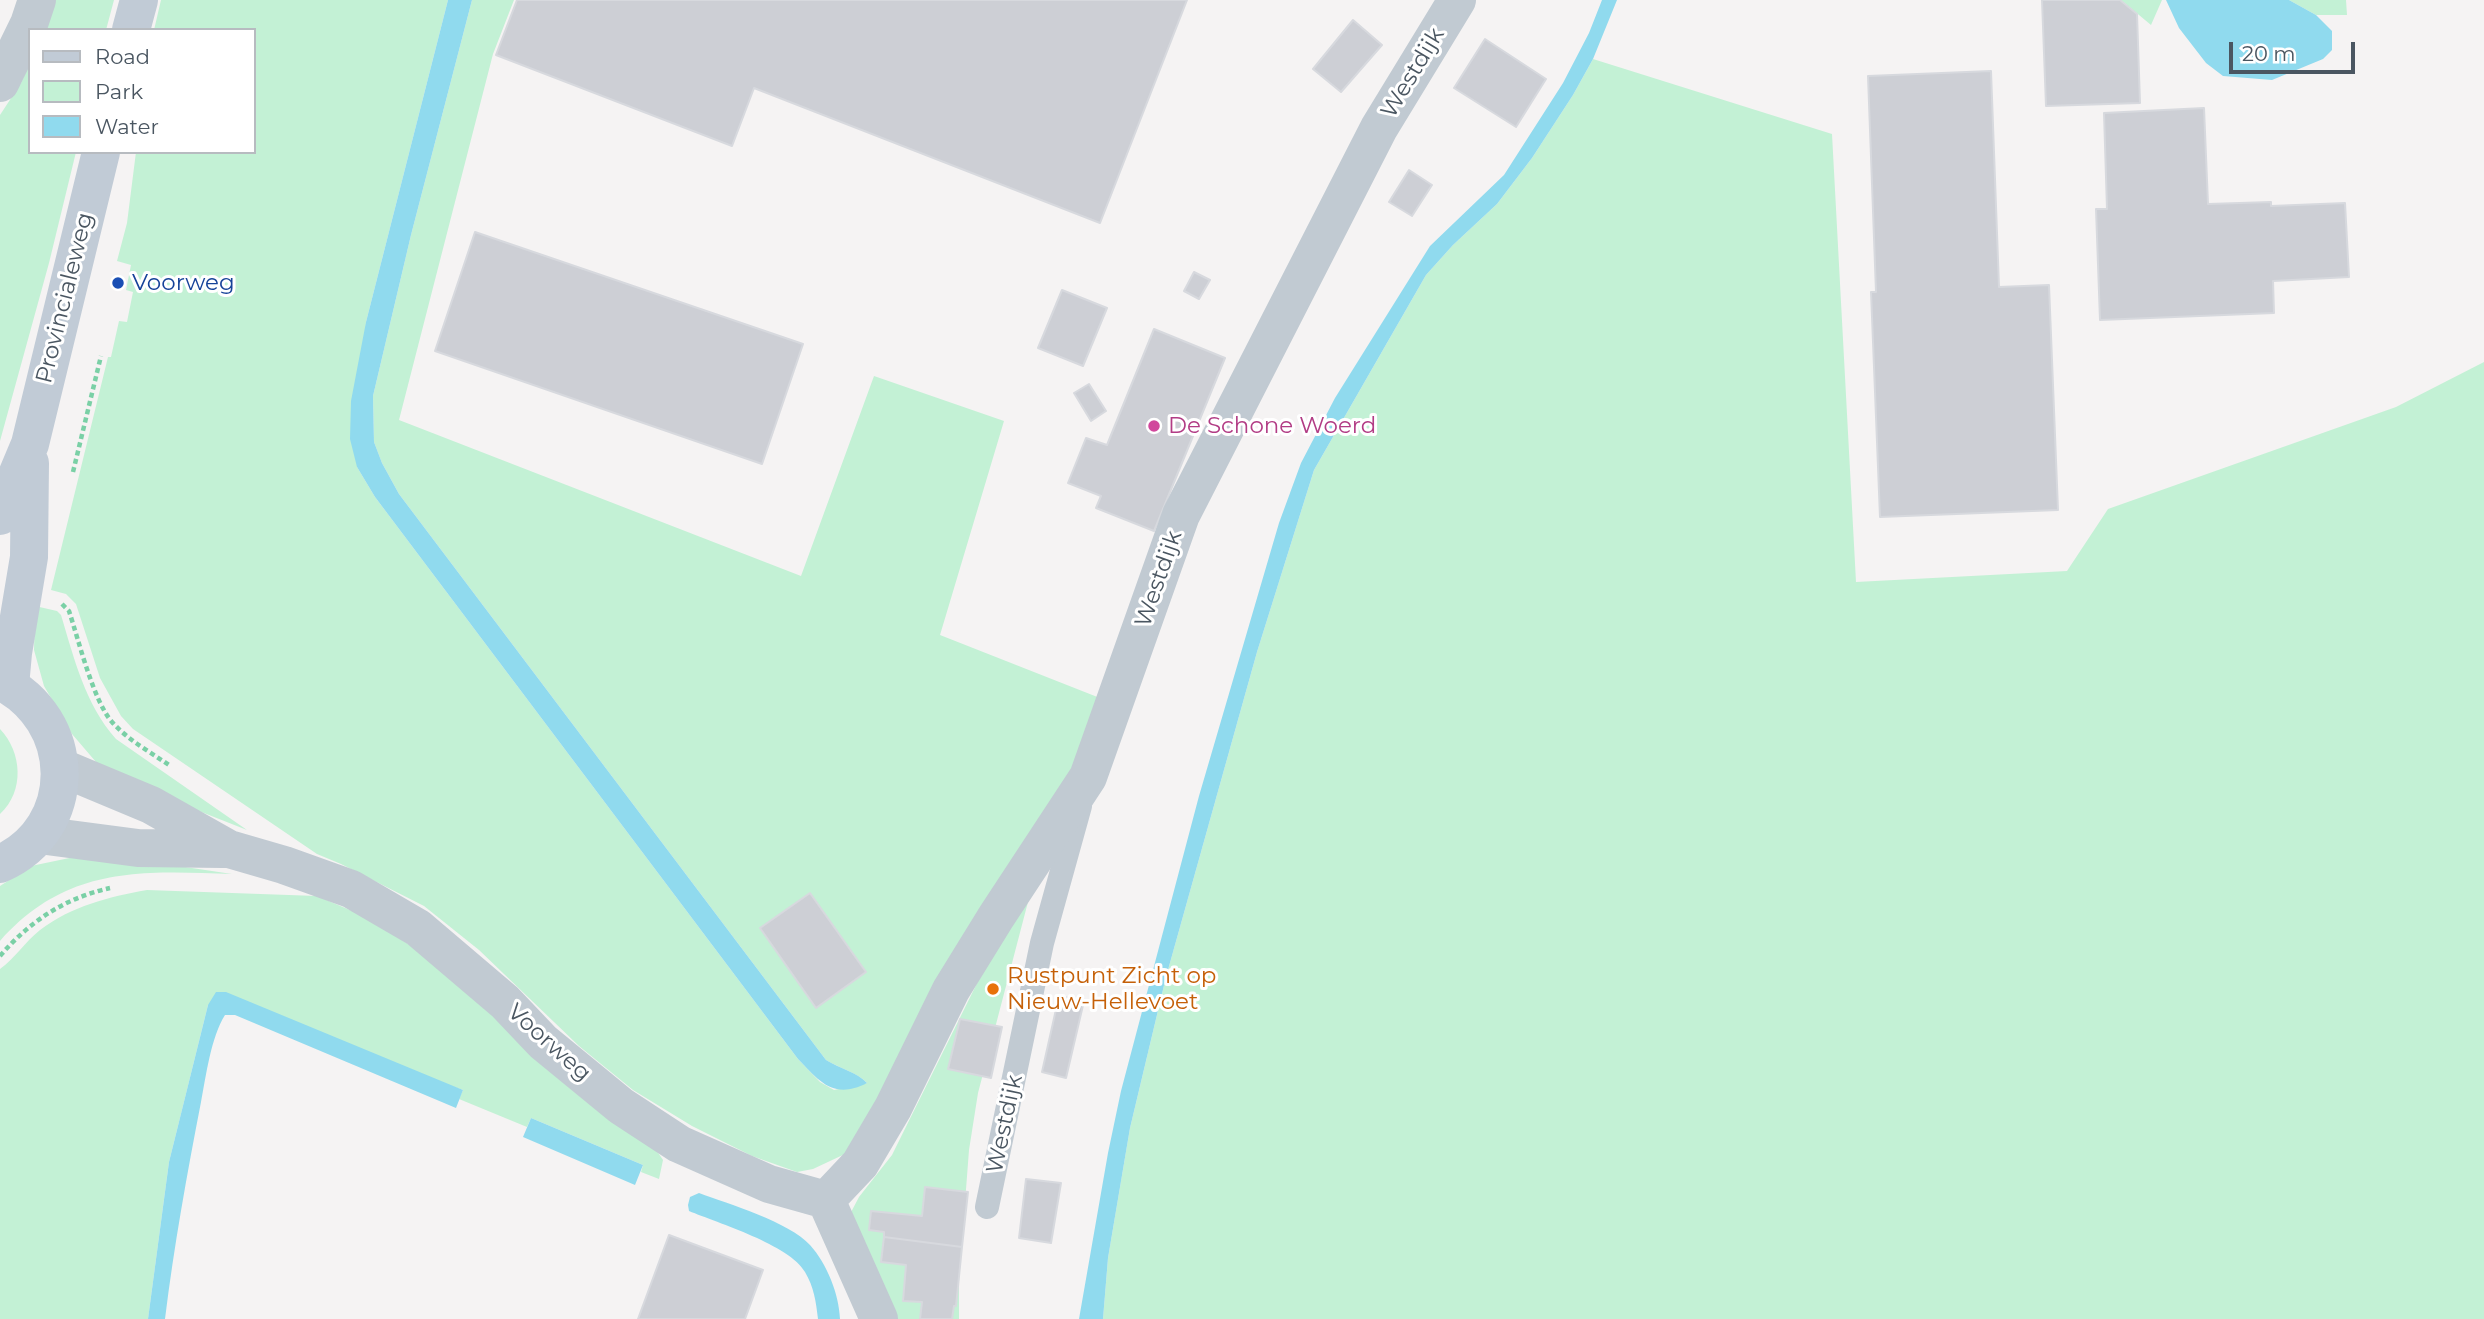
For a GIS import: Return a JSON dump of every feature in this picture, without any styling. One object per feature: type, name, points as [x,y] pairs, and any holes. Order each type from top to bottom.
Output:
[{"type":"main road","points":[[132,28],[139,0]]},
{"type":"main road","name":"Provincialeweg","points":[[0,516],[30,444],[101,154]]},
{"type":"main road","name":"Provincialeweg","points":[[5,684],[13,653],[29,557],[30,444]]},
{"type":"main road","points":[[0,864],[19,854],[39,835],[58,795],[60,767],[57,748],[45,720],[26,698],[5,684]]},
{"type":"street","points":[[0,83],[29,24],[37,0]]},
{"type":"street","name":"Westdijk","points":[[1088,777],[1181,515],[1379,128],[1457,0]]},
{"type":"street","name":"Voorweg","points":[[60,767],[150,805],[229,849],[351,889],[418,928],[505,1002],[543,1042],[621,1106],[679,1144],[769,1184],[825,1200]]},
{"type":"street","points":[[879,1319],[825,1200],[860,1164],[893,1108],[951,990],[1088,777]]},
{"type":"street","name":"Voorweg","points":[[39,835],[138,848],[229,849]]},
{"type":"lane","name":"Westdijk","points":[[987,1207],[1042,943],[1088,777]]},
{"type":"path","points":[[51,600],[60,602],[69,611],[91,681],[111,721],[178,772]]},
{"type":"path","points":[[0,956],[20,933],[51,910],[93,891],[119,886]]},
{"type":"green space","points":[[55,0],[114,0],[107,28],[46,28]]},
{"type":"green space","points":[[161,0],[448,0],[366,322],[357,467],[375,497],[798,1059],[820,1082],[834,1090],[867,1083],[859,1076],[826,1060],[399,494],[374,442],[373,396],[411,235],[472,0],[514,0],[493,54],[399,420],[801,576],[874,376],[1004,421],[940,635],[1105,700],[1075,767],[845,1154],[813,1169],[797,1172],[752,1156],[692,1126],[633,1090],[579,1046],[479,950],[424,906],[317,854],[133,729],[121,716],[100,678],[76,604],[66,594],[51,590],[108,357],[111,357],[119,321],[127,322],[133,292],[126,290],[131,265],[117,261],[127,223],[136,154],[256,154],[256,28],[154,28]]},
{"type":"green space","points":[[2121,0],[2162,0],[2151,25]]},
{"type":"green space","points":[[2289,0],[2346,0],[2347,15],[2316,15]]},
{"type":"green space","points":[[1593,59],[1832,134],[1856,582],[2067,571],[2108,509],[2396,407],[2484,362],[2484,1319],[1103,1319],[1108,1258],[1130,1128],[1166,977],[1257,652],[1314,470],[1426,275],[1453,245],[1497,204],[1532,158]]},
{"type":"green space","points":[[28,67],[28,154],[76,154],[0,441],[0,115]]},
{"type":"green space","points":[[35,606],[57,611],[61,615],[88,696],[116,739],[247,830],[128,783],[96,762],[72,734],[44,686],[34,650]]},
{"type":"green space","points":[[0,729],[13,749],[18,772],[14,794],[0,814]]},
{"type":"green space","points":[[79,856],[145,861],[232,874],[136,874],[79,886],[52,898],[25,916],[0,941],[0,886],[31,866]]},
{"type":"green space","points":[[1034,879],[978,1093],[969,1150],[959,1281],[959,1319],[895,1319],[849,1216],[859,1197],[892,1155],[988,961]]},
{"type":"green space","points":[[147,890],[317,896],[364,916],[413,947],[655,1148],[663,1160],[659,1179],[641,1172],[643,1165],[531,1118],[527,1127],[459,1099],[463,1090],[208,1005],[169,1162],[148,1319],[0,1319],[0,969],[40,930],[65,915],[104,899]]},
{"type":"water","points":[[448,0],[472,0],[411,235],[373,396],[374,442],[399,494],[826,1060],[867,1083],[855,1088],[845,1090],[828,1086],[798,1059],[375,497],[357,467],[350,439],[351,401],[366,322]]},
{"type":"water","points":[[1602,0],[1617,0],[1593,59],[1573,95],[1532,158],[1497,204],[1453,245],[1426,275],[1314,470],[1257,652],[1166,977],[1130,1128],[1108,1258],[1103,1319],[1079,1319],[1121,1091],[1199,796],[1279,523],[1301,463],[1335,398],[1430,246],[1504,175],[1563,83],[1589,33]]},
{"type":"water","points":[[2166,0],[2289,0],[2316,15],[2332,31],[2332,50],[2323,59],[2272,80],[2223,76],[2206,63],[2179,28]]},
{"type":"water","points":[[216,992],[226,992],[463,1090],[456,1108],[235,1015],[225,1015],[216,1034],[207,1069],[181,1210],[165,1319],[148,1319],[169,1162],[208,1005]]},
{"type":"water","points":[[531,1118],[643,1165],[635,1185],[523,1137]]},
{"type":"water","points":[[699,1193],[774,1221],[810,1245],[831,1280],[840,1319],[818,1319],[814,1295],[805,1272],[785,1253],[752,1236],[689,1211],[690,1197]]},
{"type":"building","points":[[517,0],[1187,0],[1100,223],[754,88],[732,146],[496,55]]},
{"type":"building","points":[[2042,0],[2120,0],[2137,14],[2140,103],[2046,106]]},
{"type":"building","points":[[1353,20],[1382,45],[1341,92],[1313,69]]},
{"type":"building","points":[[1485,39],[1546,79],[1516,127],[1454,88]]},
{"type":"building","points":[[1991,71],[1999,287],[2049,285],[2058,510],[1880,517],[1871,292],[1876,292],[1868,76]]},
{"type":"building","points":[[2204,108],[2208,204],[2271,202],[2271,206],[2345,203],[2349,277],[2273,281],[2274,313],[2100,320],[2096,209],[2107,209],[2104,113]]},
{"type":"building","points":[[1409,170],[1432,185],[1412,216],[1389,202]]},
{"type":"building","points":[[475,232],[803,344],[762,464],[435,351]]},
{"type":"building","points":[[1194,272],[1210,280],[1199,299],[1184,291]]},
{"type":"building","points":[[1062,290],[1107,308],[1083,366],[1038,348]]},
{"type":"building","points":[[1154,329],[1225,358],[1154,531],[1096,508],[1101,496],[1068,483],[1086,438],[1107,445]]},
{"type":"building","points":[[1089,384],[1106,411],[1091,421],[1074,393]]},
{"type":"building","points":[[810,893],[866,972],[816,1008],[760,928]]},
{"type":"building","points":[[1059,996],[1084,1001],[1066,1078],[1042,1072]]},
{"type":"building","points":[[960,1019],[1002,1027],[991,1078],[948,1069]]},
{"type":"building","points":[[1026,1179],[1061,1183],[1051,1243],[1019,1238]]},
{"type":"building","points":[[925,1187],[968,1192],[962,1247],[884,1237],[884,1232],[869,1230],[871,1211],[922,1216]]},
{"type":"building","points":[[669,1235],[763,1270],[745,1319],[638,1319]]},
{"type":"building","points":[[884,1237],[962,1247],[956,1306],[952,1319],[920,1319],[922,1302],[903,1301],[906,1265],[881,1262]]},
{"type":"place","name":"Voorweg","points":[[118,283]]},
{"type":"place","name":"De Schone Woerd","points":[[1154,426]]},
{"type":"place","name":"Rustpunt Zicht op Nieuw-Hellevoet","points":[[993,989]]}]
